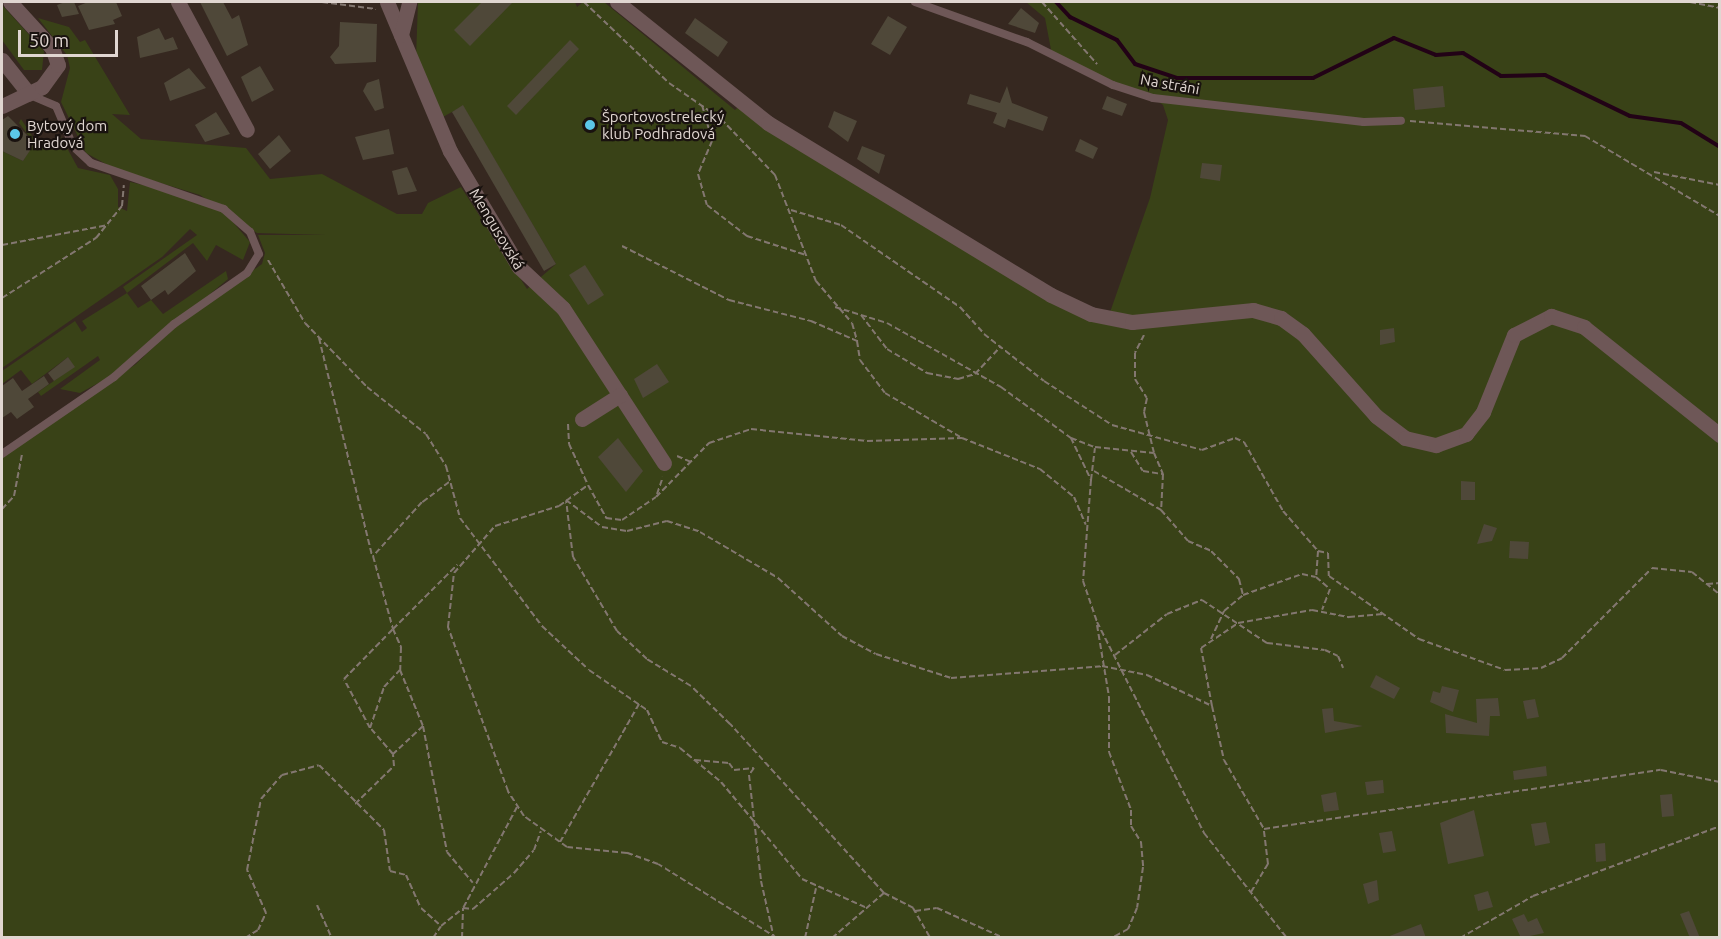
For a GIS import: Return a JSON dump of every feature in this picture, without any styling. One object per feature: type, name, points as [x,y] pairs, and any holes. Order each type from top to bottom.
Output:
[{"type":"street","points":[[2,106],[29,94],[54,76],[58,59],[10,2]]},
{"type":"street","points":[[178,2],[247,130]]},
{"type":"street","points":[[401,35],[409,2]]},
{"type":"street","points":[[617,2],[746,108],[1051,295],[1091,314],[1151,322],[1253,310],[1281,318],[1304,334],[1392,430],[1436,445],[1452,442],[1476,423],[1514,335],[1538,320],[1562,317],[1590,332],[1719,435]]},
{"type":"street","name":"Mengusovská","points":[[389,6],[450,151],[519,267],[563,308],[667,462]]},
{"type":"street","points":[[2,60],[29,94]]},
{"type":"street","points":[[585,417],[620,395]]},
{"type":"lane","name":"Na stráni","points":[[915,2],[1027,42],[1113,85],[1153,98],[1364,122],[1401,121]]},
{"type":"lane","points":[[2,454],[247,273],[259,254],[250,232],[224,209],[123,175],[81,155],[56,106],[29,94]]},
{"type":"path","points":[[322,2],[389,6]]},
{"type":"path","points":[[584,2],[669,83],[702,105],[775,175],[779,198],[791,210],[816,282],[835,307],[852,323],[860,360],[885,393],[962,438],[1040,469],[1074,497],[1086,526]]},
{"type":"path","points":[[1042,2],[1113,85]]},
{"type":"path","points":[[1690,2],[1719,8]]},
{"type":"path","points":[[702,105],[712,141],[698,174],[707,205],[747,236],[806,255]]},
{"type":"path","points":[[1401,121],[1585,136],[1651,171],[1719,216]]},
{"type":"path","points":[[1651,171],[1719,185]]},
{"type":"path","points":[[2,298],[108,225],[122,206],[123,175]]},
{"type":"path","points":[[791,210],[841,225],[960,307],[1001,346],[1112,425],[1202,450],[1235,438],[1244,442],[1283,511],[1318,551],[1328,553],[1329,576],[1383,614],[1462,659],[1505,670],[1541,668],[1562,658],[1652,568],[1692,572],[1719,595]]},
{"type":"path","points":[[2,245],[108,225]]},
{"type":"path","points":[[622,246],[729,300],[811,321],[857,341]]},
{"type":"path","points":[[259,254],[271,261],[288,297],[319,338],[426,434],[443,460],[460,518],[480,538],[485,556],[542,626],[589,670],[639,704],[660,740],[694,759],[758,823],[816,888],[867,908]]},
{"type":"path","points":[[835,307],[887,323],[975,374],[1071,438],[1095,447],[1154,453]]},
{"type":"path","points":[[861,315],[887,349],[927,373],[958,379],[975,374],[1001,346]]},
{"type":"path","points":[[1151,322],[1135,352],[1135,379],[1147,398],[1144,412],[1154,453],[1163,474],[1161,510]]},
{"type":"path","points":[[319,338],[373,556],[393,629],[401,647],[400,669],[423,726],[447,852],[473,883]]},
{"type":"path","points":[[585,417],[567,427],[588,485],[612,520],[622,520],[656,497],[710,443],[751,429],[867,441],[962,438]]},
{"type":"path","points":[[1071,438],[1091,480]]},
{"type":"path","points":[[2,509],[14,496],[23,469],[16,445]]},
{"type":"path","points":[[1095,447],[1086,526],[1083,581],[1097,622],[1204,833],[1287,938]]},
{"type":"path","points":[[1131,451],[1143,471],[1163,474]]},
{"type":"path","points":[[656,497],[667,462],[680,454],[691,462]]},
{"type":"path","points":[[1094,471],[1161,510],[1188,541],[1228,566],[1243,595]]},
{"type":"path","points":[[373,556],[449,482]]},
{"type":"path","points":[[355,804],[393,766],[393,754],[370,728],[344,679],[459,564],[480,538],[495,526],[566,500],[588,485]]},
{"type":"path","points":[[566,500],[602,527],[627,531],[667,521],[700,532],[778,578],[842,636],[894,660],[951,678],[1102,666],[1121,668],[1147,675],[1212,706]]},
{"type":"path","points":[[566,500],[573,557],[617,631],[647,659],[691,686],[730,724],[884,893],[915,911],[930,938]]},
{"type":"path","points":[[1316,577],[1318,551]]},
{"type":"path","points":[[459,564],[448,627],[517,807],[541,831],[560,842],[658,864],[775,938]]},
{"type":"path","points":[[1251,892],[1268,864],[1264,829],[1224,759],[1199,659],[1224,611],[1243,595],[1302,574],[1316,577],[1330,590],[1321,611]]},
{"type":"path","points":[[1706,584],[1719,583]]},
{"type":"path","points":[[1115,655],[1192,601],[1202,600],[1224,611],[1238,623],[1281,648],[1325,650],[1338,656],[1343,668]]},
{"type":"path","points":[[1211,639],[1238,623],[1321,611],[1349,617],[1383,614]]},
{"type":"path","points":[[1097,622],[1102,666],[1109,697],[1108,752],[1141,842],[1143,867],[1137,908],[1128,928],[1112,938]]},
{"type":"path","points":[[370,728],[384,687],[400,669]]},
{"type":"path","points":[[560,842],[639,704]]},
{"type":"path","points":[[393,754],[423,726]]},
{"type":"path","points":[[694,759],[729,763],[734,771],[754,768],[749,775],[758,823],[761,881],[772,934]]},
{"type":"path","points":[[244,938],[258,930],[266,914],[247,858],[254,817],[271,784],[282,775],[320,765],[346,788],[355,804],[384,830],[390,871],[406,876],[421,909],[441,926]]},
{"type":"path","points":[[1264,829],[1661,770],[1719,782]]},
{"type":"path","points":[[462,938],[463,908],[473,883],[517,807]]},
{"type":"path","points":[[1460,938],[1533,896],[1719,826]]},
{"type":"path","points":[[433,938],[441,926],[463,908],[473,909],[514,873],[534,850],[541,831]]},
{"type":"path","points":[[805,938],[816,888]]},
{"type":"path","points":[[832,938],[884,893]]},
{"type":"path","points":[[317,905],[332,938]]},
{"type":"path","points":[[915,911],[937,908],[1004,938]]},
{"type":"green space","points":[[418,2],[575,2],[577,7],[583,2],[604,2],[735,110],[740,105],[1051,295],[1108,318],[1150,198],[1168,120],[1163,105],[1153,98],[1052,55],[1045,18],[1026,2],[1719,2],[1719,937],[2,938],[2,457],[136,364],[175,326],[262,264],[265,253],[258,235],[326,235],[257,233],[200,195],[115,169],[86,153],[61,102],[70,68],[67,55],[38,18],[69,27],[80,42],[85,40],[130,115],[112,114],[141,139],[246,148],[270,179],[322,174],[397,214],[422,214],[428,203],[461,187],[527,289],[556,264],[463,106],[441,118],[416,58]]},
{"type":"green space","points":[[2,5],[44,51],[42,70],[24,70],[2,40]]},
{"type":"green space","points":[[21,119],[37,143],[61,137],[78,168],[110,175],[118,189],[118,207],[127,211],[130,182],[165,190],[225,213],[250,242],[243,260],[216,245],[207,261],[193,243],[127,293],[123,287],[197,235],[190,229],[162,257],[2,368],[2,151],[23,161],[34,143],[19,123]]},
{"type":"green space","points":[[226,271],[228,279],[113,375],[80,393],[60,389],[100,360],[98,356],[41,396],[38,392],[74,367],[68,357],[32,384],[21,370],[2,384],[2,371],[75,321],[82,332],[87,328],[82,321],[127,293],[138,308],[151,300],[163,314]]},
{"type":"building","points":[[74,2],[79,14],[62,17],[57,5]]},
{"type":"building","points":[[88,2],[116,2],[122,16],[113,20],[115,24],[89,30],[78,6]]},
{"type":"building","points":[[200,2],[223,2],[232,19],[239,15],[248,45],[227,56]]},
{"type":"building","points":[[482,2],[513,2],[470,46],[454,30]]},
{"type":"building","points":[[1021,8],[1039,23],[1035,33],[1008,24]]},
{"type":"building","points":[[888,16],[907,27],[890,55],[871,44]]},
{"type":"building","points":[[695,18],[728,42],[718,57],[685,33]]},
{"type":"building","points":[[340,22],[377,24],[376,62],[335,64],[330,57],[339,46]]},
{"type":"building","points":[[159,28],[165,40],[173,37],[178,49],[140,58],[137,37]]},
{"type":"building","points":[[570,40],[579,49],[516,115],[507,106]]},
{"type":"building","points":[[260,66],[274,90],[252,102],[241,77]]},
{"type":"building","points":[[189,68],[206,88],[170,101],[164,83]]},
{"type":"building","points":[[379,79],[384,108],[375,111],[363,91],[367,83]]},
{"type":"building","points":[[1007,86],[1012,103],[1048,117],[1043,131],[1008,119],[1005,128],[993,123],[997,113],[967,104],[970,94],[1000,103]]},
{"type":"building","points":[[1443,86],[1445,107],[1415,110],[1413,89]]},
{"type":"building","points":[[1107,96],[1127,104],[1122,116],[1102,109]]},
{"type":"building","points":[[463,105],[556,264],[544,271],[452,112]]},
{"type":"building","points":[[834,111],[857,121],[848,142],[828,127]]},
{"type":"building","points":[[216,112],[230,134],[205,142],[195,125]]},
{"type":"building","name":"Bytový dom Hradová","points":[[8,116],[35,143],[23,161],[2,151],[2,120]]},
{"type":"building","points":[[389,129],[394,154],[363,160],[355,137]]},
{"type":"building","points":[[279,135],[291,151],[270,169],[258,154]]},
{"type":"building","points":[[1080,139],[1098,148],[1093,159],[1075,151]]},
{"type":"building","points":[[862,146],[885,155],[879,174],[857,159]]},
{"type":"building","points":[[1202,163],[1222,165],[1220,181],[1200,178]]},
{"type":"building","points":[[407,167],[417,191],[398,195],[392,171]]},
{"type":"building","points":[[185,253],[196,271],[168,295],[165,290],[151,300],[141,286]]},
{"type":"building","points":[[585,265],[604,295],[588,305],[569,275]]},
{"type":"building","points":[[1394,328],[1395,342],[1380,345],[1380,330]]},
{"type":"building","points":[[68,357],[75,367],[54,381],[48,373]]},
{"type":"building","points":[[657,364],[669,382],[643,398],[634,379]]},
{"type":"building","points":[[44,376],[49,384],[28,399],[34,407],[17,419],[11,412],[2,418],[2,386],[13,378],[22,391]]},
{"type":"building","points":[[618,438],[643,471],[626,492],[598,457]]},
{"type":"building","points":[[1461,481],[1475,482],[1475,500],[1461,500]]},
{"type":"building","points":[[1484,524],[1497,528],[1492,541],[1477,544]]},
{"type":"building","points":[[1510,541],[1529,542],[1528,559],[1509,558]]},
{"type":"building","points":[[1376,675],[1400,688],[1394,699],[1370,687]]},
{"type":"building","points":[[1442,686],[1459,690],[1453,712],[1430,702],[1433,691],[1440,693]]},
{"type":"building","points":[[1498,698],[1500,716],[1490,716],[1489,736],[1446,733],[1445,714],[1477,723],[1476,699]]},
{"type":"building","points":[[1535,699],[1539,717],[1527,719],[1523,701]]},
{"type":"building","points":[[1333,708],[1334,721],[1363,726],[1325,733],[1322,709]]},
{"type":"building","points":[[1546,766],[1547,776],[1514,780],[1513,771]]},
{"type":"building","points":[[1383,780],[1384,793],[1367,795],[1365,782]]},
{"type":"building","points":[[1336,792],[1339,810],[1324,812],[1321,795]]},
{"type":"building","points":[[1672,794],[1674,816],[1662,817],[1660,795]]},
{"type":"building","points":[[1474,810],[1484,856],[1448,864],[1440,823]]},
{"type":"building","points":[[1546,822],[1550,843],[1535,846],[1531,824]]},
{"type":"building","points":[[1392,831],[1396,851],[1383,853],[1379,833]]},
{"type":"building","points":[[1605,843],[1606,861],[1596,862],[1595,844]]},
{"type":"building","points":[[1377,880],[1379,900],[1368,904],[1363,884]]},
{"type":"building","points":[[1488,891],[1493,907],[1478,911],[1474,895]]},
{"type":"building","points":[[1689,911],[1700,938],[1690,938],[1680,914]]},
{"type":"building","points":[[1524,914],[1528,922],[1537,918],[1544,933],[1521,938],[1512,919]]},
{"type":"building","points":[[1421,924],[1426,938],[1387,938],[1387,937]]},
{"type":"waterway","points":[[1056,2],[1070,17],[1117,40],[1135,64],[1177,78],[1313,78],[1394,38],[1436,55],[1463,53],[1501,76],[1545,75],[1630,116],[1681,123],[1720,147]]},
{"type":"place","name":"Športovostrelecký klub Podhradová","points":[[590,125]]},
{"type":"place","name":"Bytový dom Hradová","points":[[15,134]]}]
